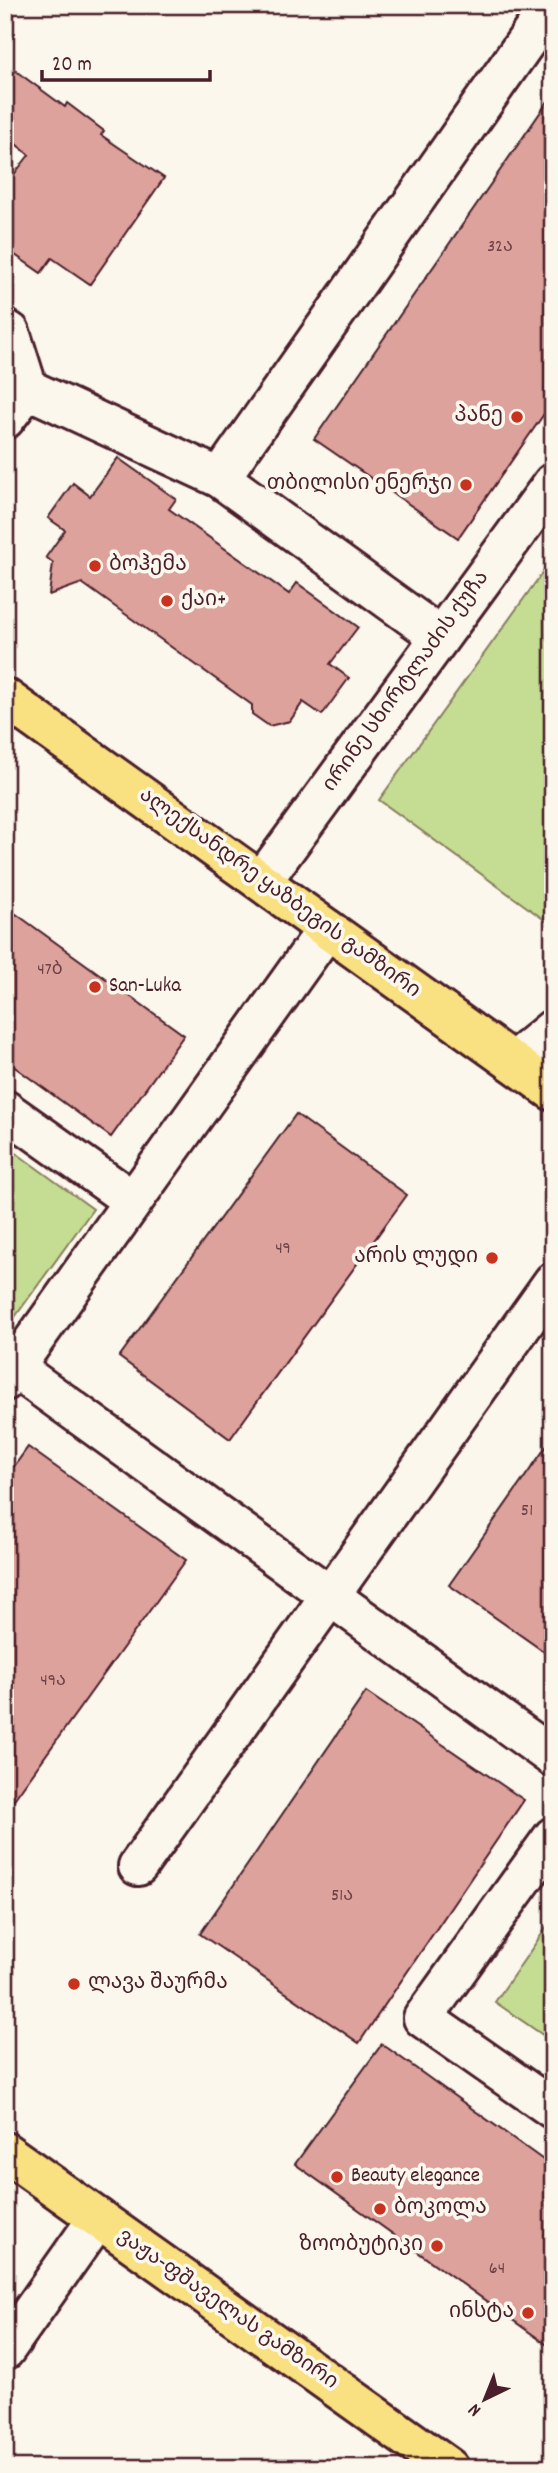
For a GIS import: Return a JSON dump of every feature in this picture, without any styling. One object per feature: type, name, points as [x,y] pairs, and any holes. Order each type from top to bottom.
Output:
[{"type":"main road","name":"ალექსანდრე ყაზბეგის გამზირი","points":[[5,698],[553,1091]]},
{"type":"main road","name":"ვაჟა-ფშაველას გამზირი","points":[[5,2152],[449,2468]]},
{"type":"street","points":[[220,478],[541,20],[553,29]]},
{"type":"street","points":[[5,329],[10,332],[28,389],[220,478],[439,636]]},
{"type":"street","points":[[5,419],[28,389]]},
{"type":"street","name":"ირინე სხირტლაძის ქუჩა","points":[[262,881],[553,483]]},
{"type":"street","points":[[327,929],[133,1201],[8,1370],[553,1757]]},
{"type":"street","points":[[513,1062],[553,1029]]},
{"type":"street","points":[[5,1110],[133,1201]]},
{"type":"street","points":[[138,1866],[553,1282]]},
{"type":"street","points":[[553,1837],[423,2018],[553,2109]]},
{"type":"street","points":[[5,2350],[99,2218]]},
{"type":"green space","points":[[553,558],[553,926],[379,800]]},
{"type":"green space","points":[[5,1145],[93,1209],[7,1328],[5,1327]]},
{"type":"green space","points":[[553,1918],[553,2042],[495,2002]]},
{"type":"building","points":[[5,63],[65,107],[67,103],[104,131],[101,135],[164,178],[90,284],[52,258],[41,273],[5,248],[5,186],[29,155],[5,135]]},
{"type":"building","points":[[553,94],[553,401],[458,538],[314,439]]},
{"type":"building","points":[[118,458],[176,499],[169,509],[289,594],[297,583],[358,627],[330,664],[349,678],[322,715],[303,702],[290,721],[269,726],[252,714],[252,705],[82,583],[49,595],[53,563],[46,557],[65,530],[48,518],[73,483],[90,496]]},
{"type":"building","points":[[5,906],[184,1035],[111,1137],[5,1060]]},
{"type":"building","points":[[296,1114],[407,1195],[230,1439],[119,1357]]},
{"type":"building","points":[[553,1437],[553,1658],[449,1585]]},
{"type":"building","points":[[28,1447],[186,1560],[5,1812],[5,1479]]},
{"type":"building","points":[[366,1692],[524,1800],[359,2043],[200,1934]]},
{"type":"building","points":[[382,2044],[553,2167],[553,2349],[295,2164]]},
{"type":"place","name":"პანე","points":[[517,417]]},
{"type":"place","name":"თბილისი ენერჯი","points":[[466,485]]},
{"type":"place","name":"ბოჰემა","points":[[95,566]]},
{"type":"place","name":"ქაი+","points":[[167,601]]},
{"type":"place","name":"San-Luka","points":[[95,987]]},
{"type":"place","name":"არის ლუდი","points":[[492,1258]]},
{"type":"place","name":"ლავა შაურმა","points":[[74,1984]]},
{"type":"place","name":"Beauty elegance","points":[[337,2177]]},
{"type":"place","name":"ბოკოლა","points":[[380,2209]]},
{"type":"place","name":"ზოობუტიკი","points":[[437,2246]]},
{"type":"place","name":"ინსტა","points":[[528,2313]]}]
